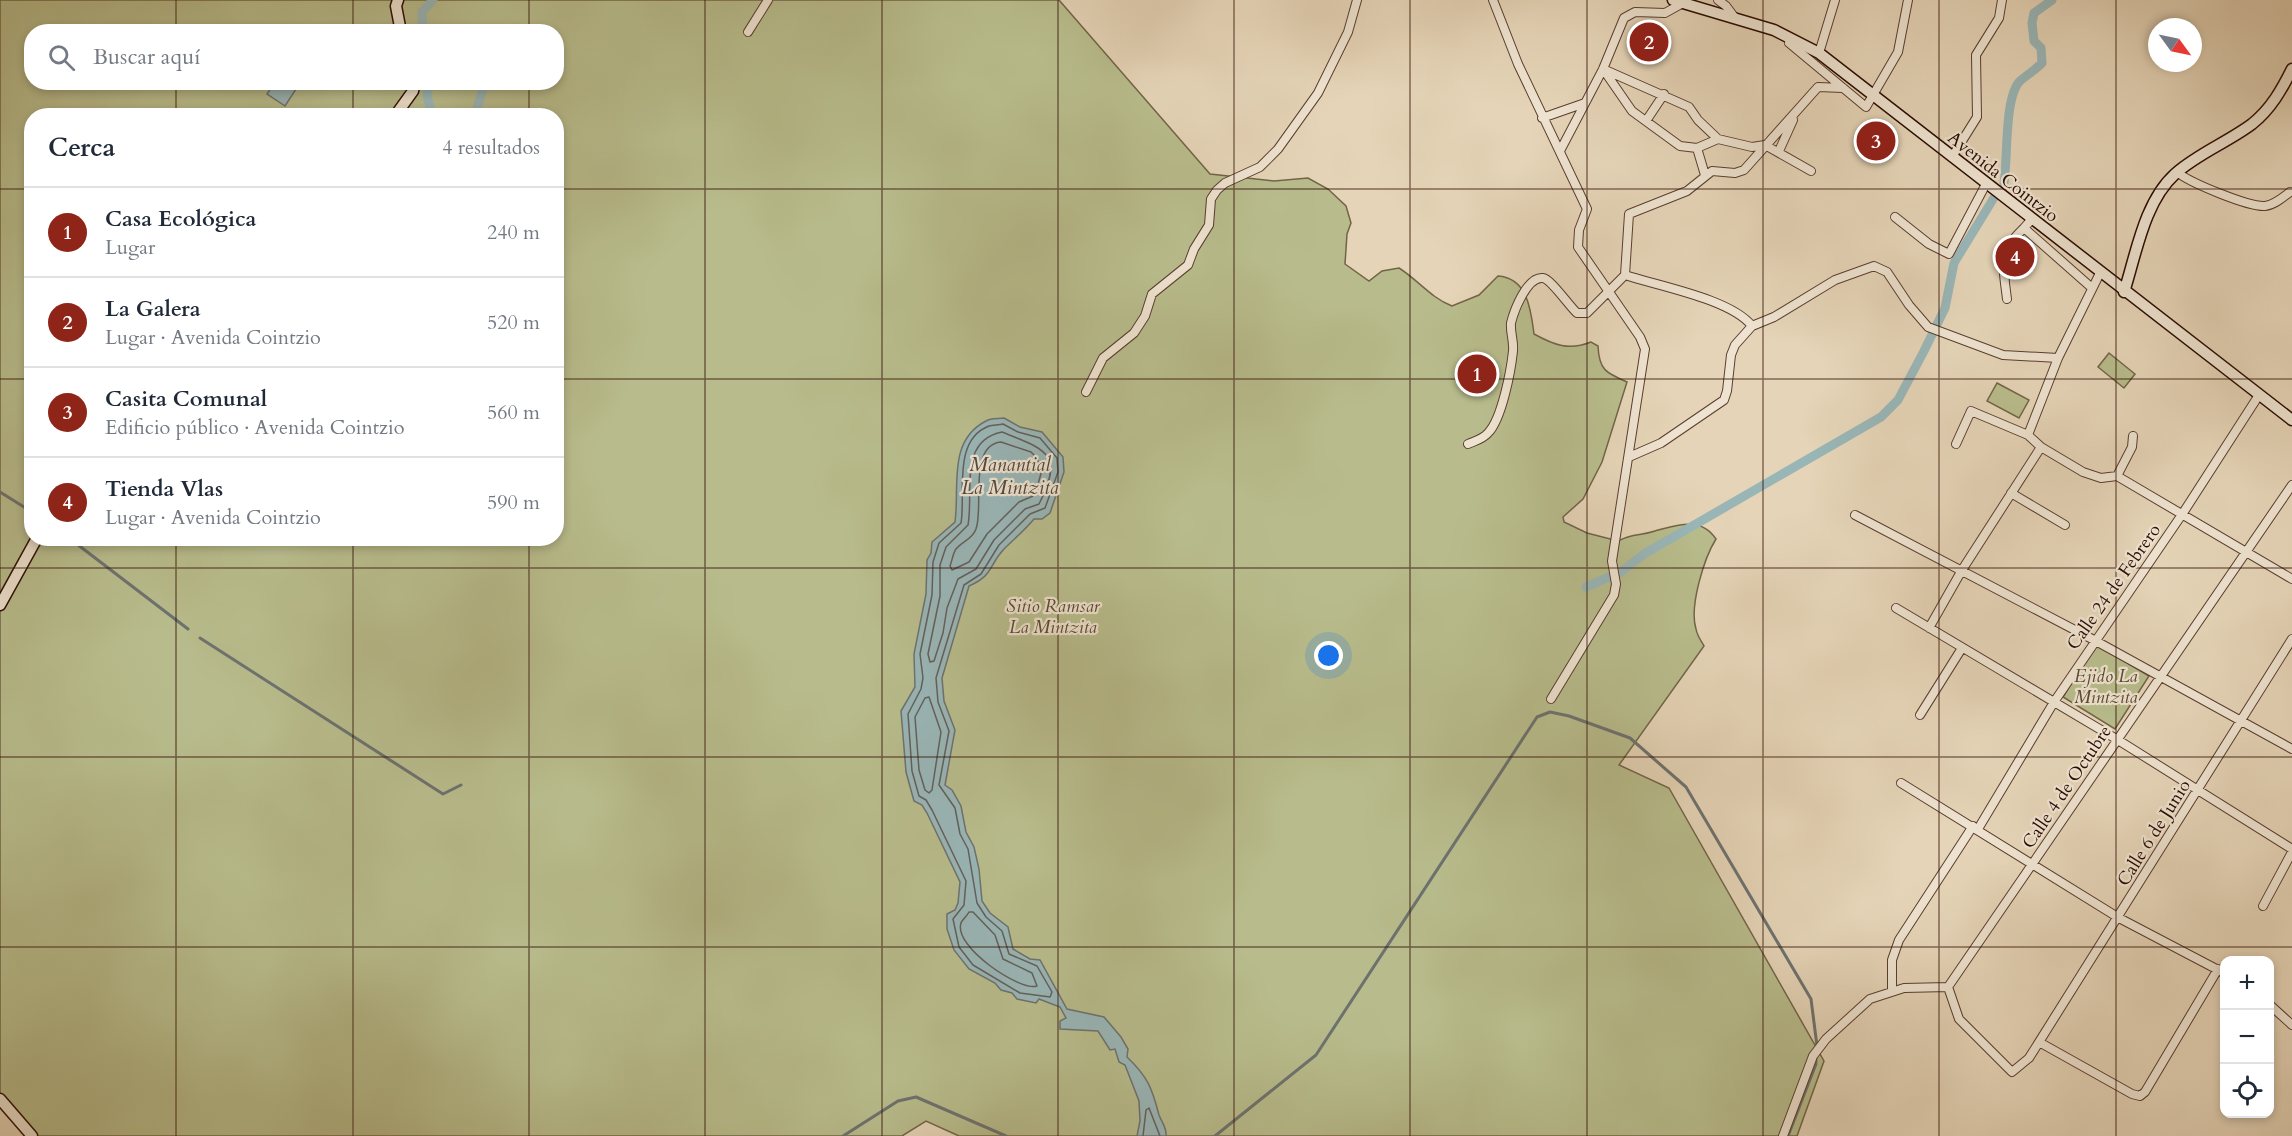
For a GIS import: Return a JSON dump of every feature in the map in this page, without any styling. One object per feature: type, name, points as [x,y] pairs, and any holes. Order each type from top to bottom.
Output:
[{"type":"main road","points":[[398,0],[396,6],[399,24]]},
{"type":"main road","name":"Avenida Cointzio","points":[[1678,1],[1774,30],[1819,53],[1986,184],[2027,224],[2100,273],[2292,420]]},
{"type":"main road","points":[[2124,292],[2150,212],[2160,193],[2177,172],[2253,123],[2279,96],[2292,69]]},
{"type":"main road","points":[[401,108],[413,90]]},
{"type":"main road","points":[[0,605],[33,546]]},
{"type":"main road","points":[[0,1099],[32,1136]]},
{"type":"street","points":[[748,32],[768,0]]},
{"type":"street","points":[[1086,392],[1103,358],[1134,333],[1145,316],[1152,294],[1182,272],[1188,264],[1209,225],[1211,200],[1217,190],[1225,183],[1260,167],[1278,150],[1318,93],[1348,32],[1357,0]]},
{"type":"street","points":[[1493,0],[1542,118],[1587,209],[1579,230],[1578,247],[1640,337],[1645,349],[1629,437],[1629,457],[1612,561],[1614,595],[1551,699]]},
{"type":"street","points":[[1718,0],[1735,18]]},
{"type":"street","points":[[1819,53],[1835,0]]},
{"type":"street","points":[[1774,30],[1866,107],[1898,52],[1908,0]]},
{"type":"street","points":[[1952,157],[1977,117],[1976,55],[1999,18],[2002,0]]},
{"type":"street","points":[[1560,151],[1603,69],[1624,18],[1635,12],[1665,13],[1678,1]]},
{"type":"street","points":[[1603,69],[1689,107],[1698,120],[1718,139],[1752,147],[1765,145],[1811,171]]},
{"type":"street","points":[[1603,69],[1623,102],[1680,146],[1697,148],[1718,139]]},
{"type":"street","points":[[1468,444],[1482,438],[1492,428],[1505,396],[1513,352],[1513,318],[1526,286],[1532,279],[1543,278],[1550,281],[1577,313],[1587,313],[1625,275],[1629,214],[1687,191],[1712,171],[1735,173],[1744,170],[1818,87],[1843,88]]},
{"type":"street","points":[[1646,121],[1664,94]]},
{"type":"street","points":[[1542,118],[1585,103]]},
{"type":"street","points":[[1779,151],[1796,113]]},
{"type":"street","points":[[1697,148],[1705,175]]},
{"type":"street","points":[[2177,172],[2202,187],[2263,206],[2274,203],[2290,192]]},
{"type":"street","points":[[1895,217],[1929,244],[1949,254],[1986,184]]},
{"type":"street","points":[[2007,299],[2002,258],[2008,244],[2027,224],[2092,288]]},
{"type":"street","points":[[1629,457],[1661,443],[1724,400],[1731,355],[1736,345],[1752,326],[1774,317],[1835,280],[1874,266],[1887,272],[1909,305],[1934,329],[2003,355],[2058,358]]},
{"type":"street","points":[[2028,435],[2058,358],[2100,273]]},
{"type":"street","points":[[1625,275],[1711,302],[1745,317],[1752,326]]},
{"type":"street","name":"Calle 24 de Febrero","points":[[1892,990],[1892,960],[1899,940],[1976,828],[2094,639],[2183,513],[2259,395]]},
{"type":"street","points":[[1956,444],[1971,411],[2028,435],[2041,447],[2083,472],[2101,478],[2118,476],[2292,579]]},
{"type":"street","points":[[2118,476],[2132,447],[2133,436]]},
{"type":"street","points":[[1929,628],[1962,570],[2041,447]]},
{"type":"street","name":"Calle 4 de Octubre","points":[[1948,987],[2292,485]]},
{"type":"street","points":[[2011,494],[2065,525]]},
{"type":"street","points":[[1855,515],[2094,639],[2160,678],[2292,749]]},
{"type":"street","points":[[1896,608],[2118,740],[2292,850],[2263,906]]},
{"type":"street","name":"Calle 6 de Junio","points":[[1948,987],[1959,1019],[2012,1072],[2029,1058],[2292,639]]},
{"type":"street","points":[[1920,715],[1962,648]]},
{"type":"street","points":[[1901,783],[2119,918],[2220,970]]},
{"type":"street","points":[[2039,1042],[2132,1094],[2140,1096],[2145,1092],[2220,973]]},
{"type":"street","points":[[1783,1136],[1813,1056],[1870,999],[1892,990],[1948,987]]},
{"type":"street","points":[[2274,1009],[2292,1025]]},
{"type":"green space","name":"Sitio Ramsar La Mintzita","points":[[0,0],[1059,0],[1210,174],[1274,181],[1308,178],[1328,189],[1346,206],[1351,223],[1347,234],[1345,264],[1369,281],[1382,271],[1399,268],[1444,303],[1452,306],[1479,295],[1498,276],[1508,278],[1522,289],[1526,297],[1534,334],[1562,346],[1576,346],[1591,342],[1598,346],[1600,360],[1605,370],[1627,382],[1602,462],[1583,499],[1563,517],[1564,522],[1587,533],[1618,541],[1672,526],[1688,524],[1703,527],[1716,539],[1703,570],[1694,608],[1694,620],[1704,646],[1619,765],[1669,788],[1824,1061],[1797,1136],[959,1136],[926,1121],[902,1136],[33,1136],[0,1096]]},
{"type":"green space","points":[[2109,353],[2135,374],[2124,388],[2098,367]]},
{"type":"green space","points":[[1997,383],[2029,400],[2019,418],[1987,401]]},
{"type":"green space","name":"Ejido La Mintzita","points":[[2096,644],[2149,676],[2115,729],[2063,697]]},
{"type":"water","points":[[270,90],[295,90],[285,106],[267,94]]},
{"type":"water","name":"Manantial La Mintzita","points":[[1004,418],[1020,427],[1042,432],[1063,457],[1064,472],[1050,513],[1042,519],[1034,519],[1004,549],[987,574],[969,586],[942,678],[944,701],[955,730],[945,785],[952,790],[961,806],[966,832],[974,847],[979,869],[982,901],[990,913],[1008,927],[1013,949],[1030,959],[1040,960],[1067,1009],[1104,1017],[1121,1037],[1128,1049],[1127,1057],[1145,1077],[1151,1090],[1166,1136],[1137,1136],[1140,1121],[1139,1101],[1125,1065],[1119,1062],[1115,1049],[1110,1050],[1098,1031],[1060,1029],[1060,1021],[1066,1018],[1060,1007],[1039,999],[1036,1003],[1017,999],[1012,993],[1001,990],[995,983],[969,969],[954,950],[947,929],[947,914],[955,910],[958,903],[960,882],[927,813],[922,805],[914,801],[906,772],[901,711],[915,687],[914,654],[926,594],[927,560],[931,553],[932,542],[955,522],[958,466],[965,440],[986,421]]},
{"type":"waterway","points":[[423,24],[422,12],[433,0]]},
{"type":"waterway","points":[[2004,183],[2011,100],[2020,81],[2042,63],[2041,48],[2034,41],[2032,23],[2034,13],[2052,0]]},
{"type":"waterway","points":[[428,90],[430,108]]},
{"type":"waterway","points":[[477,108],[482,92]]},
{"type":"waterway","points":[[1586,587],[1621,572],[1644,554],[1881,417],[1898,400],[1924,351],[1945,308],[1954,263],[1995,196]]},
{"type":"waterway","points":[[0,492],[24,507]]},
{"type":"waterway","points":[[79,546],[188,629]]},
{"type":"waterway","points":[[200,638],[443,794],[461,785]]},
{"type":"waterway","points":[[1215,1136],[1316,1055],[1537,717],[1550,712],[1569,716],[1630,738],[1686,787],[1811,999],[1817,1046]]},
{"type":"waterway","points":[[1788,1136],[1816,1064],[1816,1056]]},
{"type":"waterway","points":[[843,1136],[898,1101],[916,1097],[1006,1136]]},
{"type":"place","name":"La Galera","points":[[1649,42]]},
{"type":"place","name":"Casita Comunal","points":[[1876,141]]},
{"type":"place","name":"Tienda Vlas","points":[[2015,257]]},
{"type":"place","name":"Casa Ecológica","points":[[1477,374]]}]
